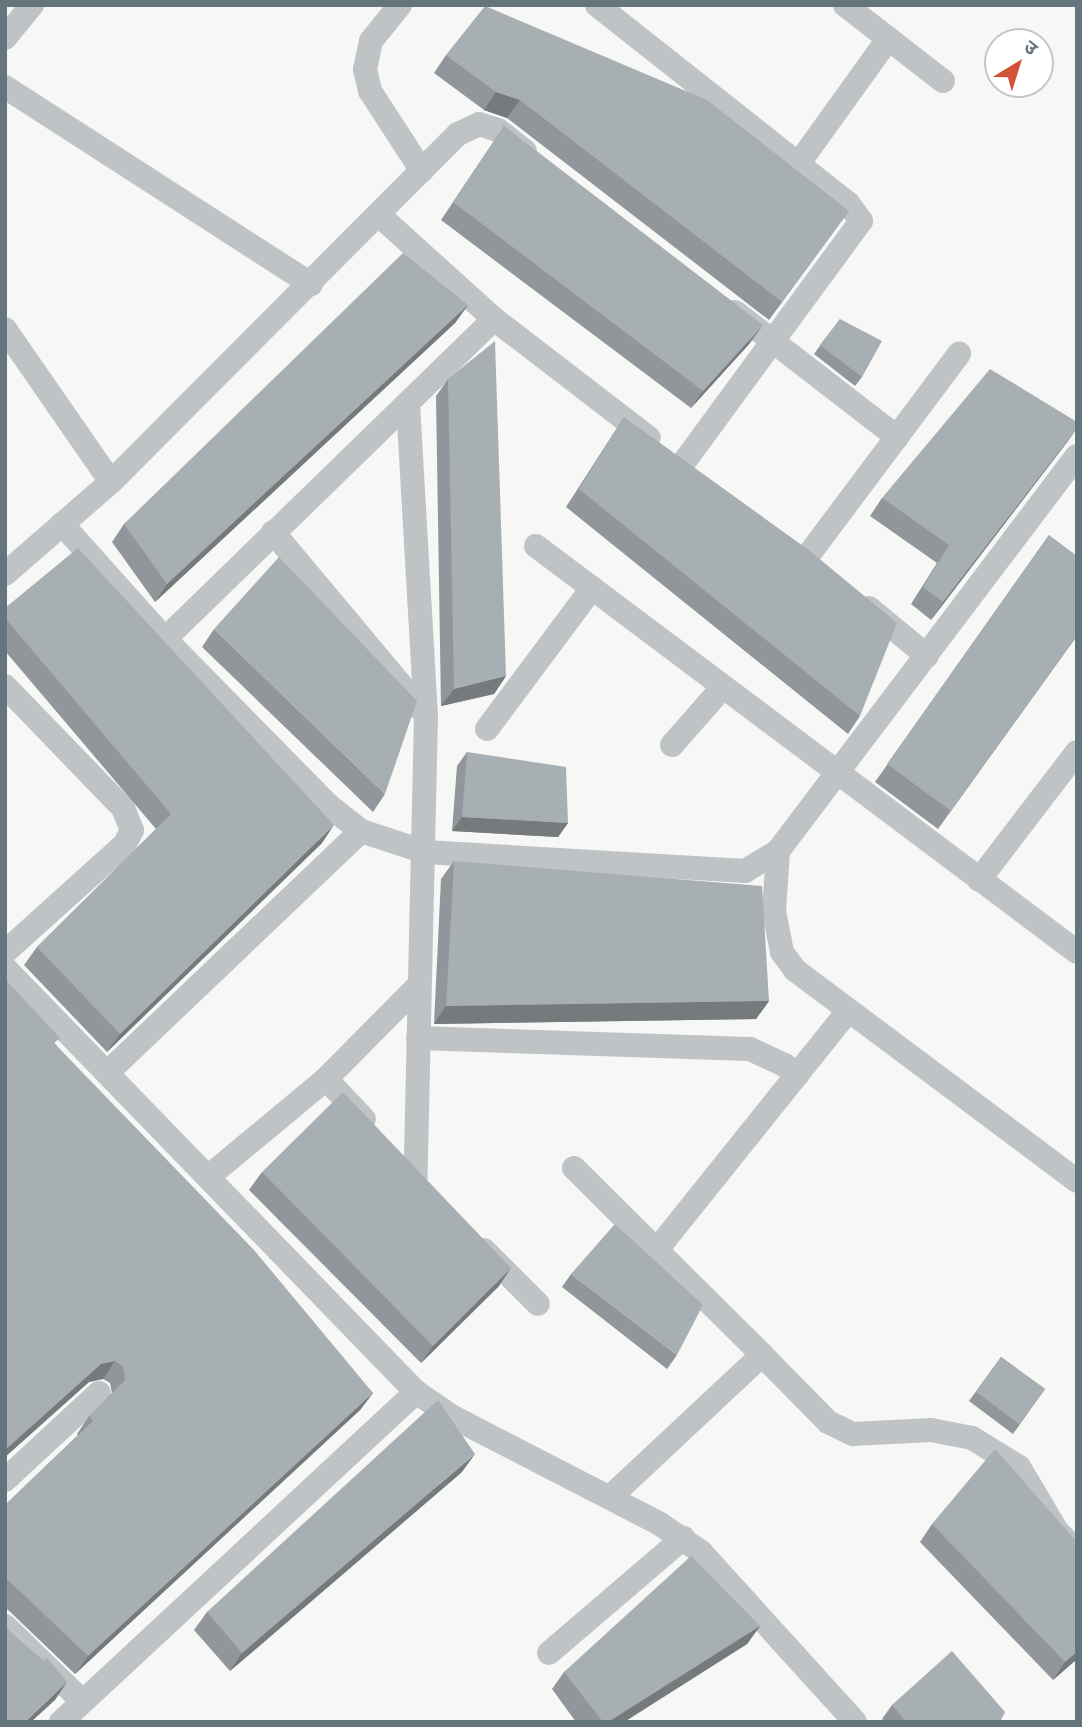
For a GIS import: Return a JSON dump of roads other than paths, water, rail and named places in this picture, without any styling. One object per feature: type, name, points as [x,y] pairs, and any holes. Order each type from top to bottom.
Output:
[{"type":"street","points":[[5,38],[32,5]]},
{"type":"street","points":[[400,5],[371,41],[365,69],[370,91],[422,171]]},
{"type":"street","points":[[597,5],[799,163],[848,203],[861,220],[683,463]]},
{"type":"street","points":[[845,5],[943,81]]},
{"type":"street","points":[[799,163],[888,39]]},
{"type":"street","points":[[5,87],[311,284]]},
{"type":"street","points":[[8,563],[62,524],[111,482],[380,216],[458,134],[479,124],[498,130],[542,164]]},
{"type":"street","points":[[380,216],[494,319],[703,479]]},
{"type":"street","points":[[718,299],[897,437]]},
{"type":"street","points":[[165,639],[494,319]]},
{"type":"street","points":[[5,329],[111,482]]},
{"type":"street","points":[[807,557],[959,354]]},
{"type":"street","points":[[408,404],[426,715],[425,852],[415,1182]]},
{"type":"street","points":[[62,524],[165,639],[328,805],[362,831],[425,852],[745,871],[778,851],[1077,456]]},
{"type":"street","points":[[273,532],[426,715]]},
{"type":"street","points":[[786,541],[828,574]]},
{"type":"street","points":[[536,546],[1077,952]]},
{"type":"street","points":[[487,729],[592,588]]},
{"type":"street","points":[[849,592],[927,656]]},
{"type":"street","points":[[5,686],[123,808],[132,830],[125,844],[5,952]]},
{"type":"street","points":[[672,745],[723,687]]},
{"type":"street","points":[[979,880],[1077,752]]},
{"type":"street","points":[[107,1073],[362,831]]},
{"type":"street","points":[[778,851],[774,911],[782,952],[795,970],[1077,1181]]},
{"type":"street","points":[[5,968],[416,1392],[451,1416],[610,1497],[683,1538],[713,1564],[855,1722]]},
{"type":"street","points":[[208,1177],[326,1079],[419,985]]},
{"type":"street","points":[[655,1252],[848,1011]]},
{"type":"street","points":[[418,1038],[750,1049],[785,1065],[797,1076]]},
{"type":"street","points":[[326,1079],[415,1171],[415,1182],[434,1200]]},
{"type":"street","points":[[574,1168],[655,1252],[828,1422],[853,1434],[931,1430],[972,1438],[1019,1467],[1057,1531],[1077,1551]]},
{"type":"street","points":[[463,1228],[538,1304]]},
{"type":"street","points":[[610,1497],[762,1355]]},
{"type":"street","points":[[5,1480],[99,1392]]},
{"type":"street","points":[[61,1722],[416,1392]]},
{"type":"street","points":[[549,1653],[683,1538]]},
{"type":"street","points":[[5,1626],[82,1701]]}]
